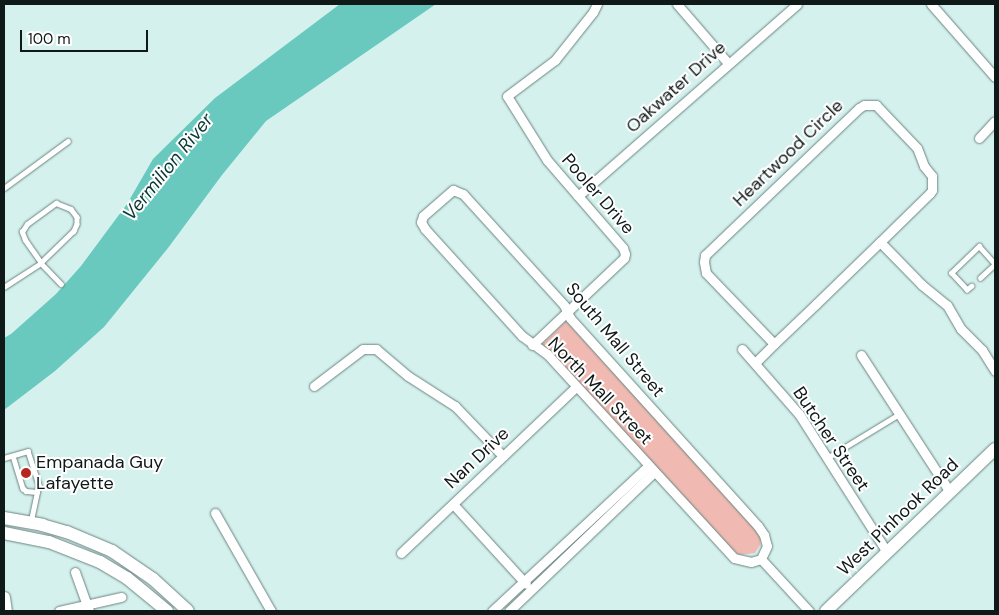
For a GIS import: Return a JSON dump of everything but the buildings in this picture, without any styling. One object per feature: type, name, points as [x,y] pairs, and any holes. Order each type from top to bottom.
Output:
[{"type":"main road","name":"West Pinhook Road","points":[[826,611],[995,449]]},
{"type":"main road","points":[[4,518],[67,532],[112,551],[153,578],[188,611]]},
{"type":"main road","points":[[4,533],[49,542],[100,562],[127,578],[167,611]]},
{"type":"street","name":"Pooler Drive","points":[[532,344],[624,258],[625,254],[623,248],[547,160],[507,96],[555,60],[593,12],[597,4]]},
{"type":"street","points":[[677,4],[727,62]]},
{"type":"street","name":"Oakwater Drive","points":[[578,196],[727,62],[797,4]]},
{"type":"street","points":[[931,4],[995,76]]},
{"type":"street","name":"Heartwood Circle","points":[[755,363],[930,194],[933,183],[916,148],[882,110],[871,104],[858,108],[705,256],[706,273],[774,344]]},
{"type":"street","points":[[979,138],[995,121]]},
{"type":"street","name":"South Mall Street","points":[[437,203],[453,190],[460,192],[567,310],[570,318],[758,526],[767,546],[761,560]]},
{"type":"street","name":"North Mall Street","points":[[437,203],[422,218],[425,229],[532,344],[547,354],[576,388],[734,558],[751,562],[761,560]]},
{"type":"street","points":[[880,242],[922,285],[947,306],[962,329],[982,350],[995,371]]},
{"type":"street","points":[[314,386],[364,349],[376,349],[408,376],[456,406],[503,456]]},
{"type":"street","name":"Butcher Street","points":[[742,349],[799,414],[887,552]]},
{"type":"street","points":[[861,355],[950,492]]},
{"type":"street","name":"Nan Drive","points":[[401,553],[576,388]]},
{"type":"street","points":[[492,611],[651,469]]},
{"type":"street","points":[[509,611],[651,469]]},
{"type":"street","points":[[453,504],[531,590]]},
{"type":"street","points":[[215,513],[271,611]]},
{"type":"street","points":[[761,560],[809,611]]},
{"type":"street","points":[[75,572],[88,609]]},
{"type":"street","points":[[4,597],[6,611]]},
{"type":"street","points":[[59,611],[88,609],[121,597]]},
{"type":"lane","points":[[4,188],[68,142]]},
{"type":"lane","points":[[4,287],[41,263],[74,230],[77,224],[77,217],[71,209],[56,204],[27,224],[22,232],[25,240],[41,263],[60,284]]},
{"type":"lane","points":[[972,286],[967,290],[950,273],[978,246],[995,264],[980,278]]},
{"type":"lane","points":[[827,458],[899,414]]},
{"type":"lane","points":[[4,458],[28,451],[39,484],[31,523]]},
{"type":"lane","points":[[13,456],[23,488],[26,491],[37,492]]},
{"type":"shaded area","points":[[566,321],[756,528],[761,538],[760,545],[755,553],[740,555],[729,549],[542,344]]},
{"type":"water","name":"Vermilion River","points":[[340,4],[436,4],[266,121],[104,327],[55,371],[4,410],[4,338],[56,294],[81,266],[127,204],[153,159],[215,98]]},
{"type":"place","name":"Empanada Guy Lafayette","points":[[26,473]]}]
